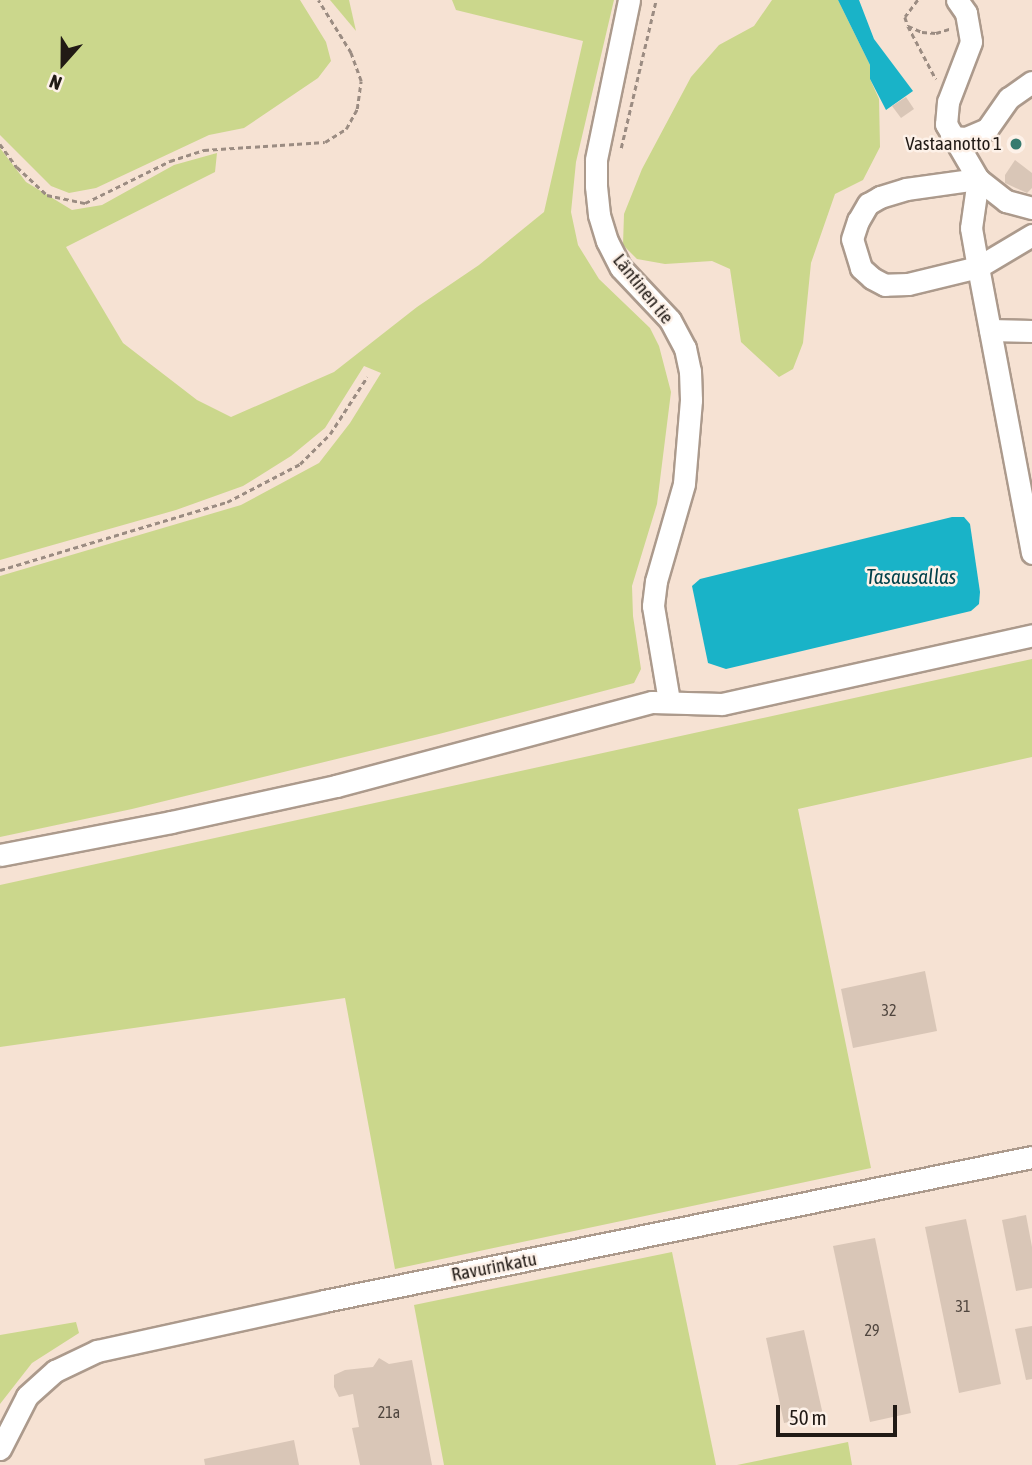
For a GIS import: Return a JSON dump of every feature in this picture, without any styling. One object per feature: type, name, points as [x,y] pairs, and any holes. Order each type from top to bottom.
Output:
[{"type":"street","name":"Läntinen tie","points":[[629,0],[596,160],[596,186],[599,215],[607,241],[621,268],[670,320],[685,348],[690,371],[691,400],[684,484],[656,581],[653,606],[669,701]]},
{"type":"street","points":[[957,0],[969,23],[969,52],[944,112],[951,136],[978,179],[1006,201],[1032,208]]},
{"type":"street","points":[[951,136],[966,138],[987,130],[1009,99],[1032,82]]},
{"type":"street","points":[[978,179],[971,228],[1032,553]]},
{"type":"street","points":[[978,179],[906,189],[880,197],[868,204],[858,220],[852,239],[861,268],[885,285],[908,284],[978,267],[1032,235]]},
{"type":"street","points":[[990,330],[1032,331]]},
{"type":"street","points":[[0,855],[336,786],[652,702],[669,701],[702,706],[722,704],[1032,635]]},
{"type":"street","name":"Ravurinkatu","points":[[0,1449],[27,1396],[55,1371],[97,1351],[324,1301],[1032,1157]]},
{"type":"path","points":[[0,144],[17,167],[47,195],[85,203],[170,161],[204,150],[325,142],[346,129],[357,109],[361,81],[351,53],[318,0]]},
{"type":"path","points":[[621,148],[656,0]]},
{"type":"path","points":[[918,0],[905,17],[948,102]]},
{"type":"path","points":[[908,26],[922,32],[936,33],[969,23]]},
{"type":"path","points":[[0,569],[227,502],[300,464],[330,434],[366,377]]},
{"type":"green space","points":[[0,0],[300,0],[326,42],[331,61],[318,78],[244,128],[209,135],[96,188],[69,193],[51,186],[0,135]]},
{"type":"green space","points":[[330,0],[349,0],[356,31]]},
{"type":"green space","points":[[452,0],[614,0],[576,162],[571,212],[578,245],[599,279],[650,328],[659,346],[671,392],[657,504],[632,586],[633,616],[641,669],[634,683],[132,809],[0,837],[0,576],[241,505],[319,463],[350,423],[381,373],[364,366],[325,428],[291,456],[243,486],[176,510],[0,560],[0,148],[26,182],[72,210],[102,205],[174,165],[217,153],[215,172],[66,247],[123,343],[197,400],[231,417],[334,372],[417,307],[479,265],[544,212],[583,41],[456,10]]},
{"type":"green space","points":[[772,0],[838,0],[870,65],[870,79],[879,99],[880,147],[863,180],[835,194],[811,263],[803,343],[793,369],[779,377],[741,342],[730,269],[712,261],[665,264],[637,259],[623,245],[624,214],[642,169],[691,77],[719,45],[754,26]]},
{"type":"green space","points":[[1032,659],[1032,757],[798,809],[871,1168],[395,1269],[345,998],[0,1047],[0,885]]},
{"type":"green space","points":[[672,1252],[716,1465],[444,1465],[414,1305]]},
{"type":"green space","points":[[76,1322],[79,1333],[32,1363],[0,1404],[0,1335]]},
{"type":"green space","points":[[848,1442],[852,1465],[737,1465]]},
{"type":"water","points":[[838,0],[859,0],[874,39],[913,91],[886,110],[870,79],[870,65]]},
{"type":"water","name":"Tasausallas","points":[[952,517],[964,517],[970,524],[980,592],[979,604],[971,611],[726,669],[708,663],[692,586],[700,579]]},
{"type":"building","points":[[906,97],[914,109],[901,118],[892,106]]},
{"type":"building","points":[[1015,160],[1032,173],[1032,188],[1027,193],[1005,183],[1005,175]]},
{"type":"building","points":[[925,971],[937,1031],[853,1048],[841,989]]},
{"type":"building","points":[[1026,1215],[1032,1247],[1032,1288],[1016,1291],[1002,1220]]},
{"type":"building","points":[[966,1219],[1001,1384],[959,1393],[925,1227]]},
{"type":"building","points":[[875,1238],[911,1413],[870,1422],[833,1246]]},
{"type":"building","points":[[1032,1326],[1032,1379],[1026,1380],[1015,1329]]},
{"type":"building","points":[[804,1330],[823,1415],[784,1423],[766,1338]]},
{"type":"building","points":[[379,1358],[389,1364],[412,1360],[432,1465],[360,1465],[352,1428],[359,1427],[353,1394],[339,1397],[334,1387],[334,1375],[345,1370],[373,1367]]},
{"type":"building","points":[[294,1440],[299,1465],[205,1465],[204,1459]]},
{"type":"place","name":"Vastaanotto 1","points":[[1016,144]]}]
